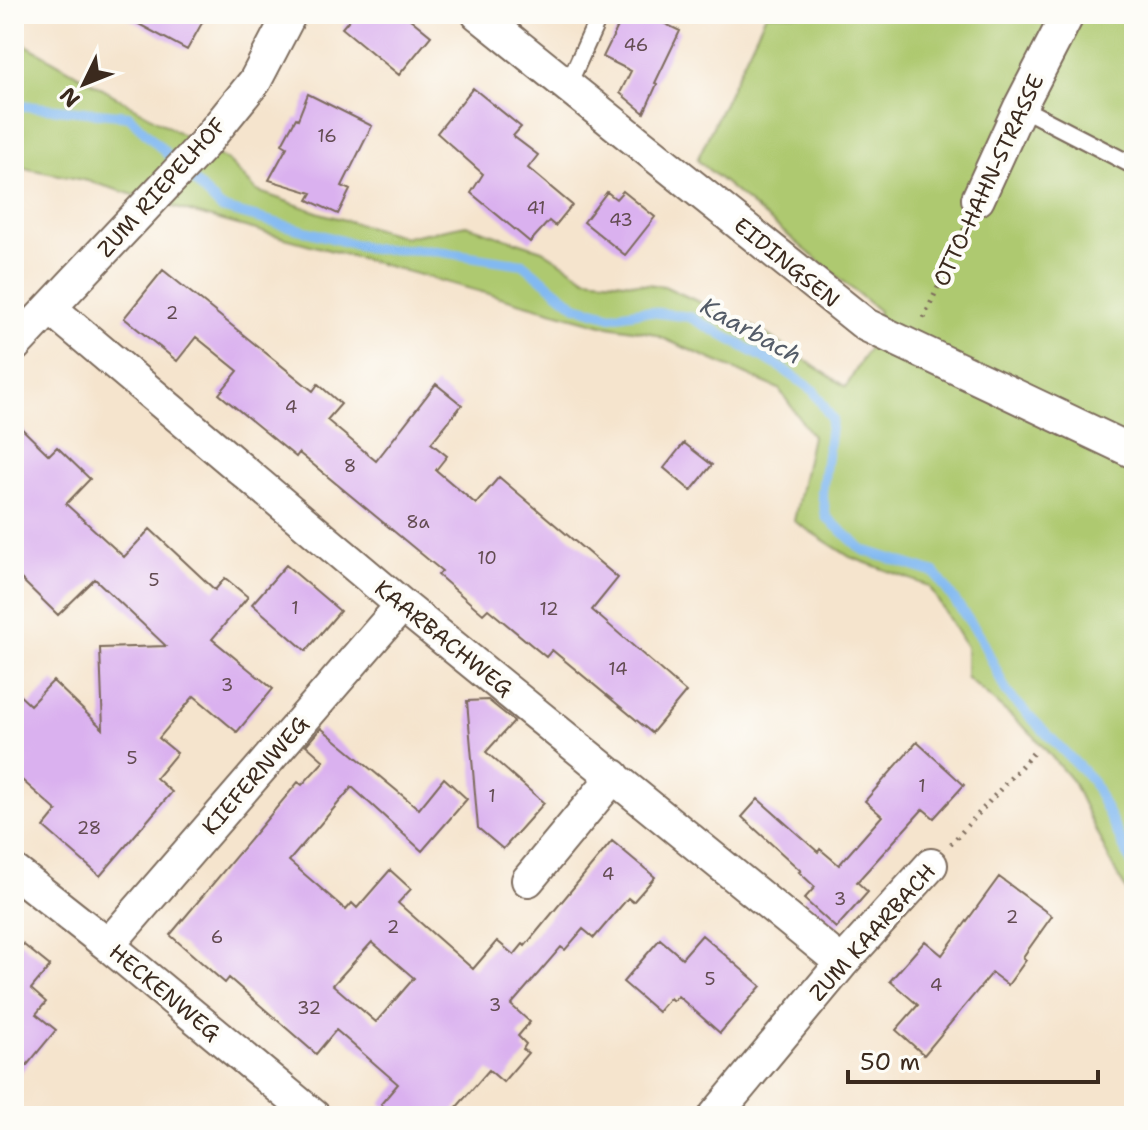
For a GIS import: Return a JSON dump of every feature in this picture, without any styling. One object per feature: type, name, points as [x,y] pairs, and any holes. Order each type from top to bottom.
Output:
[{"type":"street","name":"ZUM RIEPELHOF","points":[[14,346],[203,145],[255,81],[290,14]]},
{"type":"street","name":"EIDINGSEN","points":[[478,14],[866,325],[1134,452]]},
{"type":"street","name":"OTTO-HAHN-STRASSE","points":[[978,199],[1020,107],[1068,14]]},
{"type":"street","name":"KAARBACHWEG","points":[[50,308],[402,605],[842,963]]},
{"type":"street","name":"KIEFERNWEG","points":[[108,945],[402,605]]},
{"type":"street","points":[[528,880],[614,776]]},
{"type":"street","name":"ZUM KAARBACH","points":[[715,1116],[842,963],[931,865]]},
{"type":"street","name":"HECKENWEG","points":[[15,874],[108,945],[314,1116]]},
{"type":"lane","points":[[567,87],[600,14]]},
{"type":"lane","points":[[1020,107],[1134,166]]},
{"type":"path","name":"OTTO-HAHN-STRASSE","points":[[910,348],[978,199]]},
{"type":"path","name":"ZUM KAARBACH","points":[[931,865],[1034,752]]},
{"type":"green space","points":[[766,14],[1134,14],[1134,905],[1073,782],[1034,736],[966,677],[966,647],[929,586],[850,557],[794,521],[812,436],[779,389],[651,333],[602,325],[88,181],[14,166],[14,38],[228,161],[257,191],[405,237],[466,225],[542,250],[586,278],[664,286],[758,329],[846,387],[868,349],[879,311],[697,160]]},
{"type":"building","points":[[120,14],[207,14],[187,50]]},
{"type":"building","points":[[354,14],[404,14],[431,36],[399,75],[342,28]]},
{"type":"building","points":[[624,14],[645,14],[680,31],[644,113],[620,93],[631,71],[603,57]]},
{"type":"building","points":[[473,88],[521,127],[513,136],[538,155],[528,168],[572,205],[555,226],[549,221],[530,242],[471,193],[483,174],[437,133]]},
{"type":"building","points":[[308,94],[372,126],[342,186],[350,190],[338,214],[308,200],[312,193],[269,180],[287,147],[282,144],[298,119]]},
{"type":"building","points":[[623,191],[655,217],[625,255],[584,222],[607,192],[616,199]]},
{"type":"building","points":[[163,270],[313,391],[318,384],[341,404],[327,420],[376,461],[436,384],[462,405],[431,443],[447,456],[436,470],[476,504],[499,477],[618,578],[592,610],[686,692],[652,733],[552,650],[546,657],[488,609],[483,614],[438,575],[442,571],[299,453],[296,457],[219,394],[238,371],[196,337],[177,361],[124,318]]},
{"type":"building","points":[[14,421],[49,455],[57,447],[90,479],[66,504],[124,557],[150,529],[215,590],[225,578],[248,597],[212,639],[273,689],[237,732],[194,696],[159,738],[177,753],[156,778],[172,792],[100,876],[44,827],[57,811],[14,773],[14,690],[30,705],[53,681],[103,729],[100,648],[166,646],[95,579],[58,615],[14,572]]},
{"type":"building","points":[[684,443],[712,465],[691,491],[664,468]]},
{"type":"building","points":[[286,565],[340,611],[306,651],[252,604]]},
{"type":"building","points":[[488,700],[514,721],[486,752],[544,803],[503,849],[478,828],[467,701]]},
{"type":"building","points":[[321,728],[419,809],[444,778],[467,799],[422,851],[352,787],[289,861],[346,910],[352,903],[357,908],[390,870],[411,889],[398,903],[473,969],[497,941],[514,955],[523,944],[525,946],[612,841],[655,877],[633,902],[628,898],[594,938],[583,929],[565,950],[561,947],[511,1005],[530,1022],[518,1036],[526,1044],[523,1049],[528,1053],[503,1082],[489,1070],[449,1116],[395,1116],[381,1104],[398,1084],[336,1030],[316,1054],[229,978],[225,983],[170,935],[298,782],[302,785],[324,761],[306,745]],"holes":[[[372,942],[414,978],[376,1022],[333,985]]]},
{"type":"building","points":[[917,742],[964,785],[934,818],[923,809],[857,882],[868,892],[836,928],[804,899],[815,887],[742,817],[758,799],[818,852],[820,849],[839,865],[882,816],[865,801]]},
{"type":"building","points":[[999,877],[1052,916],[1023,957],[1026,960],[1008,985],[992,973],[924,1055],[896,1030],[918,1005],[890,981],[925,941],[942,955]]},
{"type":"building","points":[[702,935],[761,986],[720,1033],[678,996],[673,1001],[670,998],[658,1012],[623,982],[660,939],[682,958]]},
{"type":"building","points":[[14,937],[50,966],[31,989],[46,1002],[36,1014],[56,1030],[14,1081]]},
{"type":"waterway","name":"Kaarbach","points":[[14,105],[129,116],[221,208],[372,249],[429,250],[523,264],[576,306],[611,316],[643,311],[690,317],[777,365],[813,390],[832,419],[822,492],[826,517],[863,550],[935,573],[980,636],[1007,693],[1092,780],[1134,868]]}]
